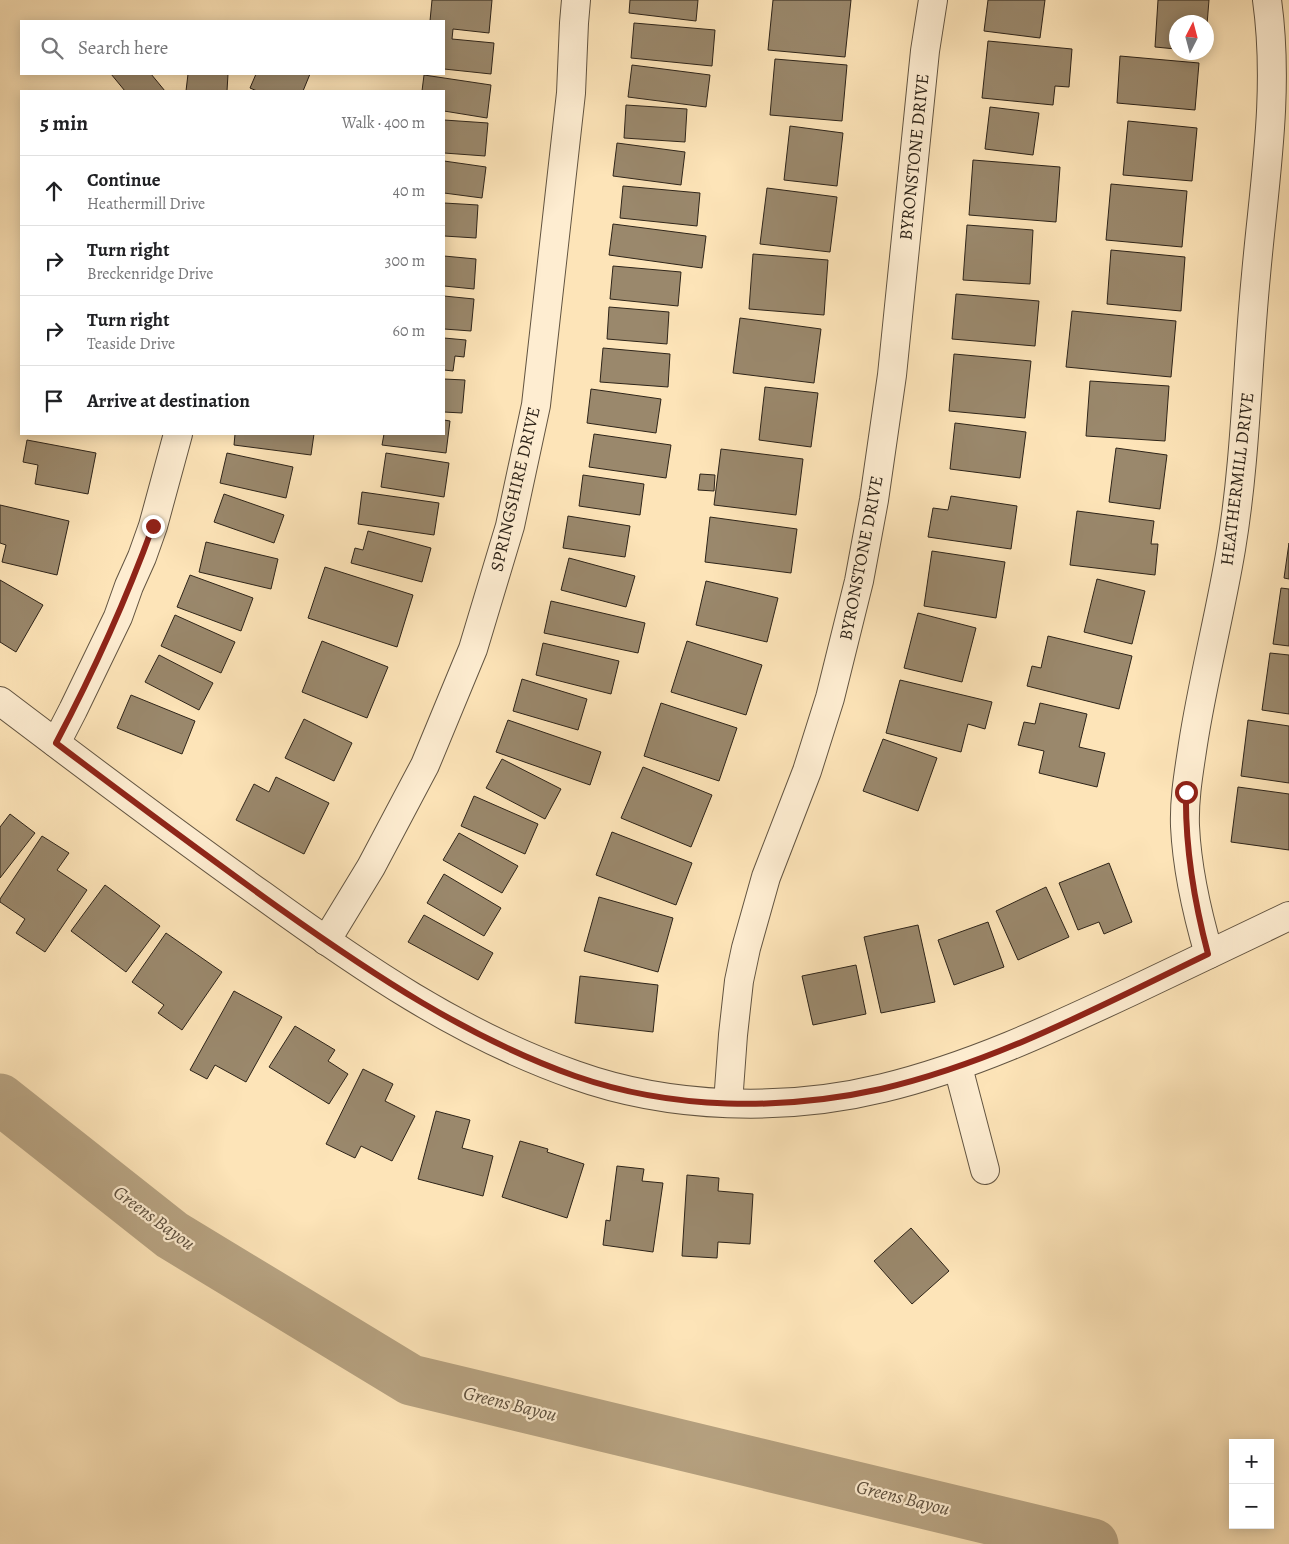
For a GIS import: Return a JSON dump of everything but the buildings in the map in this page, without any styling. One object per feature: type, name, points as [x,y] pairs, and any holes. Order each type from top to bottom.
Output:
[{"type":"street","name":"SPRINGSHIRE DRIVE","points":[[326,941],[371,867],[425,765],[473,648],[510,526],[536,405],[571,93],[576,0]]},
{"type":"street","name":"BYRONSTONE DRIVE","points":[[728,1103],[739,981],[746,948],[766,878],[807,772],[830,698],[859,581],[874,500],[892,375],[925,51],[933,0]]},
{"type":"street","name":"HEATHERMILL DRIVE","points":[[1208,954],[1188,856],[1185,826],[1186,792],[1197,717],[1231,549],[1242,459],[1256,276],[1270,145],[1272,72],[1267,0]]},
{"type":"street","points":[[56,743],[74,710],[118,617],[142,557],[153,526],[178,435]]},
{"type":"street","points":[[0,701],[178,835],[364,968],[444,1016],[518,1053],[577,1076],[640,1093],[688,1100],[762,1103],[820,1100],[881,1089],[958,1067],[1046,1032],[1289,916]]},
{"type":"street","points":[[958,1067],[985,1170]]},
{"type":"waterway","name":"Greens Bayou","points":[[0,1099],[172,1235],[411,1380],[1093,1544]]},
{"type":"route","points":[[153,526],[118,617],[74,710],[56,743],[178,835],[364,968],[444,1016],[510,1049],[577,1076],[640,1093],[688,1100],[762,1103],[820,1100],[881,1089],[958,1067],[1046,1032],[1208,954],[1188,856],[1185,826],[1186,792]]}]
